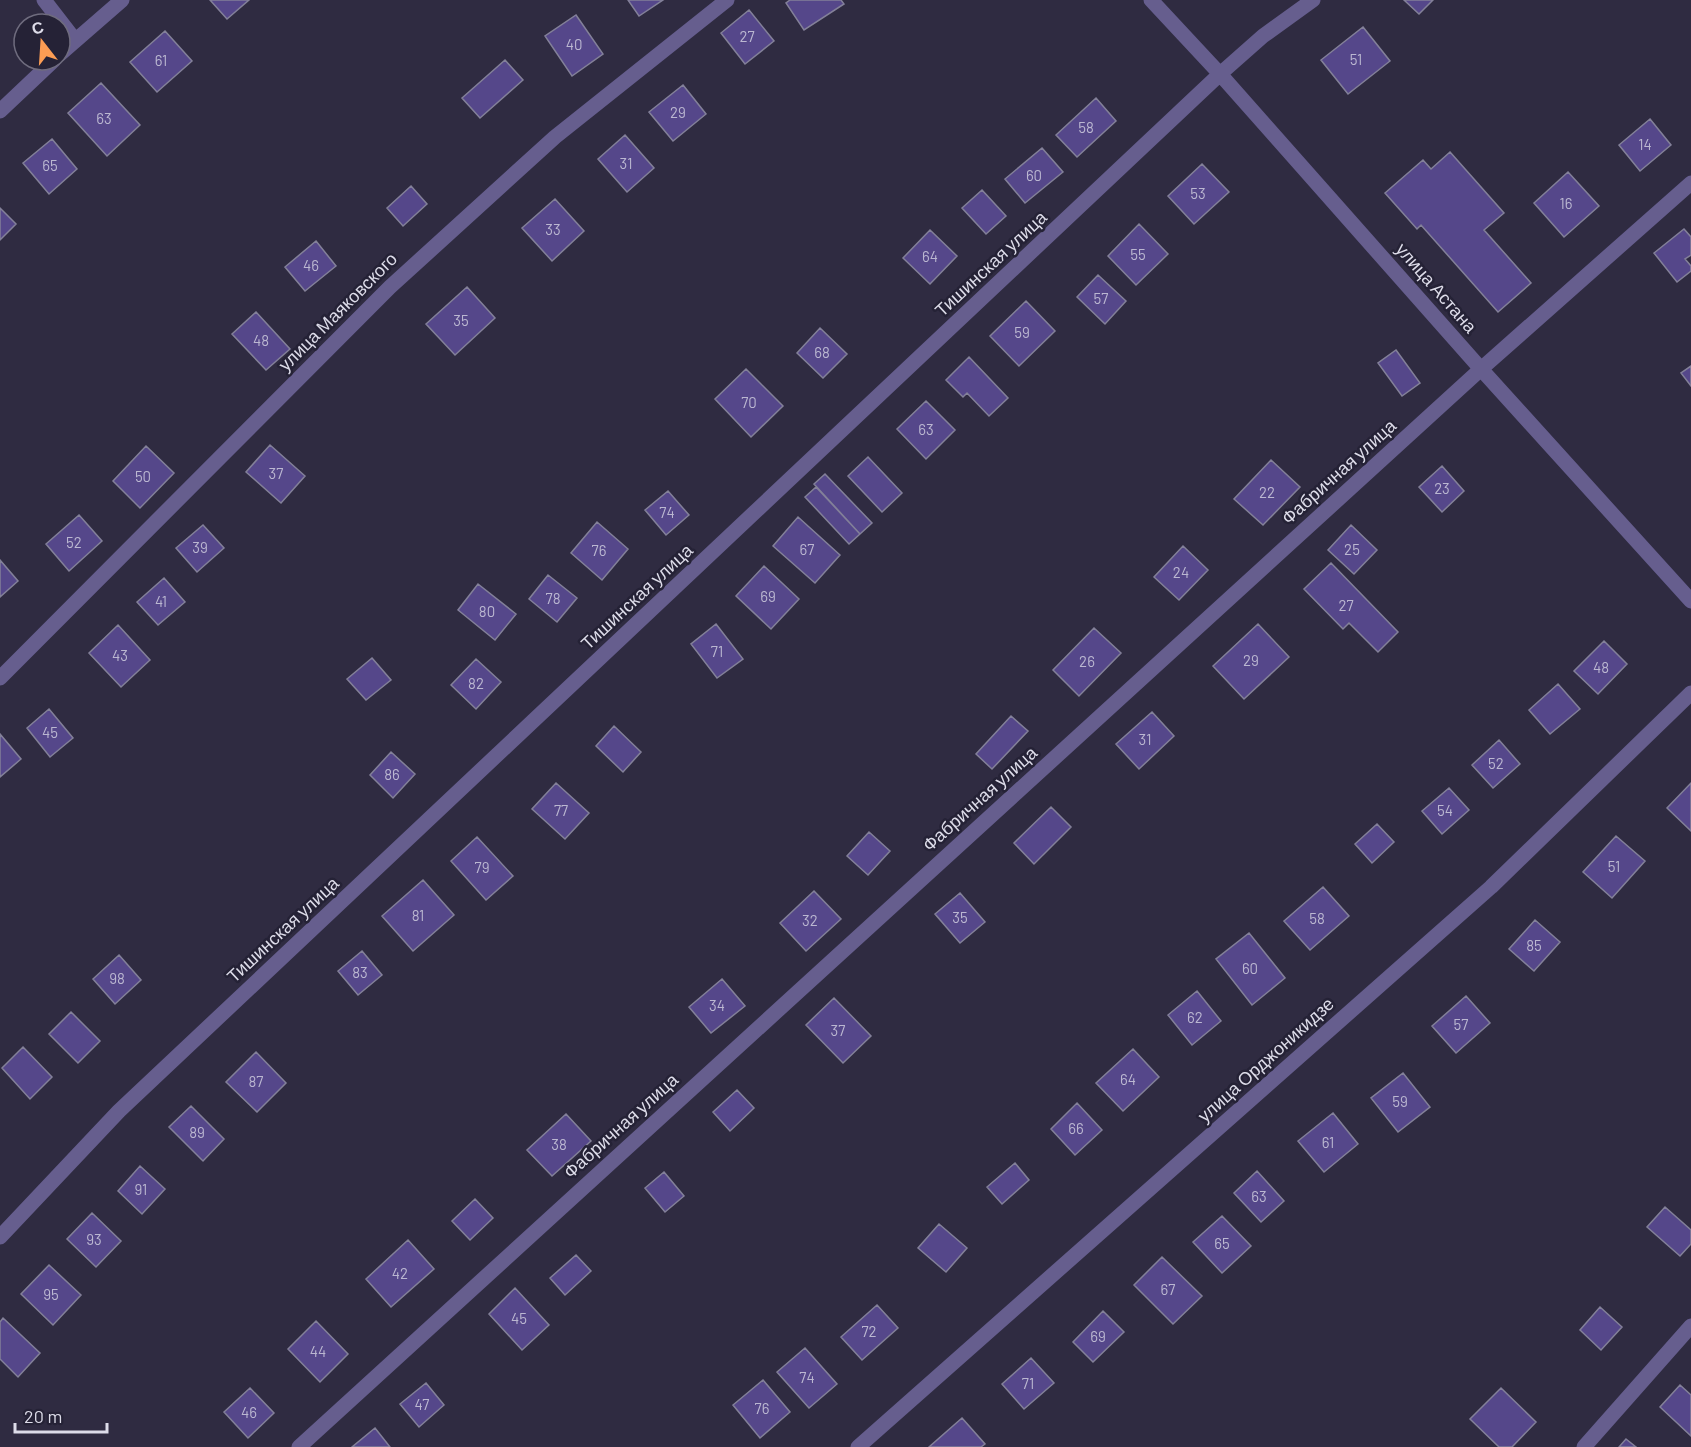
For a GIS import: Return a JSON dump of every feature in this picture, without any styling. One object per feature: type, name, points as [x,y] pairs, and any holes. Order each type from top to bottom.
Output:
[{"type":"street","points":[[44,0],[75,40]]},
{"type":"street","points":[[72,43],[122,0]]},
{"type":"street","name":"улица Маяковского","points":[[0,678],[390,287],[555,137],[727,0]]},
{"type":"street","name":"улица Астана","points":[[1151,0],[1220,74],[1691,602]]},
{"type":"street","name":"Тишинская улица","points":[[0,1237],[119,1111],[1220,74],[1263,36],[1313,0]]},
{"type":"street","points":[[0,111],[41,72]]},
{"type":"street","name":"Фабричная улица","points":[[299,1447],[1481,369],[1691,183]]},
{"type":"street","name":"улица Орджоникидзе","points":[[858,1447],[1491,887],[1691,693]]},
{"type":"street","points":[[1584,1447],[1691,1326]]},
{"type":"building","points":[[210,0],[249,0],[227,19]]},
{"type":"building","points":[[628,0],[663,0],[639,16]]},
{"type":"building","points":[[790,0],[841,0],[844,4],[804,30],[786,3]]},
{"type":"building","points":[[1404,0],[1433,0],[1419,14]]},
{"type":"building","points":[[749,10],[774,41],[745,64],[721,33]]},
{"type":"building","points":[[576,15],[603,54],[572,76],[545,36]]},
{"type":"building","points":[[1363,27],[1390,61],[1348,94],[1321,60]]},
{"type":"building","points":[[165,31],[192,61],[157,92],[130,62]]},
{"type":"building","points":[[505,60],[523,80],[480,118],[462,98]]},
{"type":"building","points":[[101,83],[140,125],[107,156],[68,113]]},
{"type":"building","points":[[683,85],[706,114],[673,141],[649,112]]},
{"type":"building","points":[[1096,98],[1116,121],[1077,157],[1056,135]]},
{"type":"building","points":[[1650,119],[1671,145],[1640,171],[1619,145]]},
{"type":"building","points":[[625,135],[654,168],[627,192],[598,159]]},
{"type":"building","points":[[52,139],[77,169],[49,194],[23,163]]},
{"type":"building","points":[[1042,148],[1063,172],[1025,203],[1005,179]]},
{"type":"building","points":[[1450,152],[1504,213],[1484,230],[1531,283],[1498,312],[1421,225],[1417,229],[1385,193],[1423,160],[1431,169]]},
{"type":"building","points":[[1202,164],[1229,192],[1194,224],[1168,196]]},
{"type":"building","points":[[1568,172],[1599,206],[1564,237],[1534,203]]},
{"type":"building","points":[[411,186],[427,204],[403,226],[387,208]]},
{"type":"building","points":[[982,190],[1006,216],[986,234],[962,208]]},
{"type":"building","points":[[555,199],[584,231],[552,261],[522,228]]},
{"type":"building","points":[[0,208],[16,224],[0,240]]},
{"type":"building","points":[[1139,224],[1168,254],[1136,285],[1108,256]]},
{"type":"building","points":[[1684,229],[1691,237],[1691,255],[1685,259],[1691,266],[1691,271],[1677,282],[1654,253]]},
{"type":"building","points":[[930,230],[957,256],[930,284],[903,258]]},
{"type":"building","points":[[316,241],[336,266],[305,291],[285,267]]},
{"type":"building","points":[[1098,275],[1126,301],[1105,324],[1077,297]]},
{"type":"building","points":[[467,287],[495,318],[455,355],[426,324]]},
{"type":"building","points":[[1026,301],[1055,331],[1019,366],[990,336]]},
{"type":"building","points":[[256,312],[290,349],[266,370],[232,334]]},
{"type":"building","points":[[820,328],[847,354],[823,378],[797,353]]},
{"type":"building","points":[[1396,350],[1420,383],[1402,396],[1378,363]]},
{"type":"building","points":[[969,357],[1008,398],[989,416],[967,393],[963,397],[946,380]]},
{"type":"building","points":[[1691,366],[1691,386],[1681,373]]},
{"type":"building","points":[[746,369],[783,406],[751,437],[715,399]]},
{"type":"building","points":[[926,401],[955,430],[926,459],[897,429]]},
{"type":"building","points":[[270,445],[305,476],[281,503],[246,472]]},
{"type":"building","points":[[146,446],[174,473],[140,508],[113,481]]},
{"type":"building","points":[[868,457],[902,493],[882,512],[848,476]]},
{"type":"building","points":[[1271,460],[1300,487],[1263,525],[1234,499]]},
{"type":"building","points":[[1442,466],[1464,491],[1442,512],[1419,487]]},
{"type":"building","points":[[825,474],[872,523],[860,534],[814,484]]},
{"type":"building","points":[[816,487],[860,534],[849,544],[805,497]]},
{"type":"building","points":[[668,491],[689,515],[666,535],[645,510]]},
{"type":"building","points":[[79,515],[102,541],[69,571],[46,544]]},
{"type":"building","points":[[798,517],[840,555],[815,583],[773,546]]},
{"type":"building","points":[[597,522],[628,549],[602,580],[571,553]]},
{"type":"building","points":[[203,525],[224,548],[197,572],[176,548]]},
{"type":"building","points":[[1351,525],[1377,550],[1354,574],[1328,550]]},
{"type":"building","points":[[1183,546],[1208,570],[1179,600],[1154,577]]},
{"type":"building","points":[[0,560],[18,581],[0,597]]},
{"type":"building","points":[[1331,563],[1398,632],[1378,652],[1349,623],[1343,629],[1304,589]]},
{"type":"building","points":[[764,566],[799,599],[771,629],[736,596]]},
{"type":"building","points":[[548,575],[577,598],[557,622],[529,599]]},
{"type":"building","points":[[164,578],[185,602],[158,625],[137,602]]},
{"type":"building","points":[[478,584],[516,614],[495,640],[458,610]]},
{"type":"building","points":[[716,624],[743,659],[717,678],[691,644]]},
{"type":"building","points":[[1258,624],[1289,657],[1244,699],[1213,666]]},
{"type":"building","points":[[118,625],[150,660],[121,687],[89,653]]},
{"type":"building","points":[[1094,628],[1121,653],[1079,696],[1053,670]]},
{"type":"building","points":[[1604,641],[1627,664],[1598,694],[1574,671]]},
{"type":"building","points":[[372,658],[391,680],[366,700],[347,679]]},
{"type":"building","points":[[476,659],[501,682],[476,709],[451,685]]},
{"type":"building","points":[[1558,684],[1580,709],[1550,734],[1529,710]]},
{"type":"building","points":[[49,709],[73,738],[50,757],[27,728]]},
{"type":"building","points":[[1152,712],[1174,736],[1139,769],[1116,744]]},
{"type":"building","points":[[1011,716],[1028,731],[992,769],[976,754]]},
{"type":"building","points":[[614,726],[641,752],[623,772],[596,746]]},
{"type":"building","points":[[0,734],[21,759],[0,777]]},
{"type":"building","points":[[1499,740],[1520,764],[1493,788],[1472,765]]},
{"type":"building","points":[[391,752],[415,774],[393,798],[370,775]]},
{"type":"building","points":[[556,783],[589,813],[565,839],[532,809]]},
{"type":"building","points":[[1691,783],[1691,831],[1667,808]]},
{"type":"building","points":[[1449,788],[1469,810],[1442,834],[1422,811]]},
{"type":"building","points":[[1051,807],[1071,827],[1034,864],[1014,843]]},
{"type":"building","points":[[1377,824],[1394,842],[1372,863],[1355,844]]},
{"type":"building","points":[[869,832],[890,851],[868,875],[847,856]]},
{"type":"building","points":[[1616,836],[1645,861],[1612,898],[1583,872]]},
{"type":"building","points":[[477,837],[513,876],[486,900],[451,861]]},
{"type":"building","points":[[423,880],[454,915],[413,951],[382,916]]},
{"type":"building","points":[[1323,887],[1349,916],[1310,950],[1284,921]]},
{"type":"building","points":[[814,891],[841,919],[806,951],[780,923]]},
{"type":"building","points":[[960,893],[985,922],[960,943],[935,914]]},
{"type":"building","points":[[1535,920],[1560,942],[1534,971],[1509,949]]},
{"type":"building","points":[[1249,933],[1285,978],[1252,1005],[1216,959]]},
{"type":"building","points":[[362,951],[382,975],[358,995],[338,971]]},
{"type":"building","points":[[119,955],[141,980],[115,1004],[93,979]]},
{"type":"building","points":[[722,979],[745,1006],[711,1033],[689,1007]]},
{"type":"building","points":[[1197,991],[1221,1021],[1192,1045],[1168,1015]]},
{"type":"building","points":[[1466,996],[1490,1023],[1456,1053],[1432,1026]]},
{"type":"building","points":[[834,998],[871,1036],[843,1063],[806,1025]]},
{"type":"building","points":[[71,1012],[100,1041],[78,1063],[49,1034]]},
{"type":"building","points":[[23,1047],[52,1077],[30,1099],[2,1068]]},
{"type":"building","points":[[1133,1049],[1159,1077],[1123,1111],[1096,1083]]},
{"type":"building","points":[[256,1052],[286,1083],[257,1112],[226,1082]]},
{"type":"building","points":[[1403,1073],[1430,1107],[1398,1132],[1371,1098]]},
{"type":"building","points":[[737,1090],[754,1108],[730,1131],[713,1112]]},
{"type":"building","points":[[1077,1103],[1102,1130],[1075,1155],[1051,1129]]},
{"type":"building","points":[[191,1106],[224,1139],[203,1161],[169,1127]]},
{"type":"building","points":[[1333,1113],[1358,1144],[1324,1172],[1298,1141]]},
{"type":"building","points":[[566,1114],[591,1141],[552,1176],[527,1150]]},
{"type":"building","points":[[1015,1163],[1029,1180],[1002,1204],[987,1187]]},
{"type":"building","points":[[140,1166],[165,1189],[142,1214],[118,1191]]},
{"type":"building","points":[[1257,1171],[1284,1201],[1261,1222],[1234,1193]]},
{"type":"building","points":[[664,1172],[684,1196],[665,1212],[645,1188]]},
{"type":"building","points":[[475,1199],[493,1218],[470,1240],[452,1221]]},
{"type":"building","points":[[1665,1207],[1691,1230],[1691,1244],[1680,1256],[1647,1227]]},
{"type":"building","points":[[92,1213],[121,1241],[96,1267],[67,1239]]},
{"type":"building","points":[[1222,1216],[1251,1246],[1222,1273],[1193,1242]]},
{"type":"building","points":[[939,1224],[967,1248],[946,1272],[918,1248]]},
{"type":"building","points":[[408,1240],[434,1269],[391,1307],[366,1279]]},
{"type":"building","points":[[576,1255],[591,1271],[565,1295],[550,1278]]},
{"type":"building","points":[[1162,1257],[1202,1296],[1173,1324],[1134,1285]]},
{"type":"building","points":[[49,1265],[81,1295],[53,1325],[21,1294]]},
{"type":"building","points":[[515,1288],[549,1325],[522,1350],[489,1314]]},
{"type":"building","points":[[877,1305],[898,1328],[862,1360],[841,1337]]},
{"type":"building","points":[[1600,1307],[1622,1327],[1601,1350],[1580,1330]]},
{"type":"building","points":[[1103,1311],[1124,1332],[1093,1362],[1073,1342]]},
{"type":"building","points":[[3,1318],[40,1353],[18,1377],[0,1359],[0,1322]]},
{"type":"building","points":[[316,1321],[348,1354],[320,1382],[288,1349]]},
{"type":"building","points":[[805,1348],[837,1384],[809,1408],[777,1372]]},
{"type":"building","points":[[1031,1358],[1054,1383],[1024,1409],[1002,1384]]},
{"type":"building","points":[[763,1380],[790,1412],[760,1438],[733,1405]]},
{"type":"building","points":[[426,1383],[444,1405],[419,1427],[400,1404]]},
{"type":"building","points":[[1680,1385],[1691,1395],[1691,1436],[1660,1407]]},
{"type":"building","points":[[250,1388],[274,1413],[248,1438],[224,1412]]},
{"type":"building","points":[[1501,1388],[1536,1422],[1512,1447],[1499,1447],[1470,1419]]},
{"type":"building","points":[[962,1418],[985,1444],[981,1447],[929,1447]]},
{"type":"building","points":[[375,1428],[390,1447],[352,1447]]},
{"type":"building","points":[[1626,1439],[1636,1447],[1619,1447]]}]
